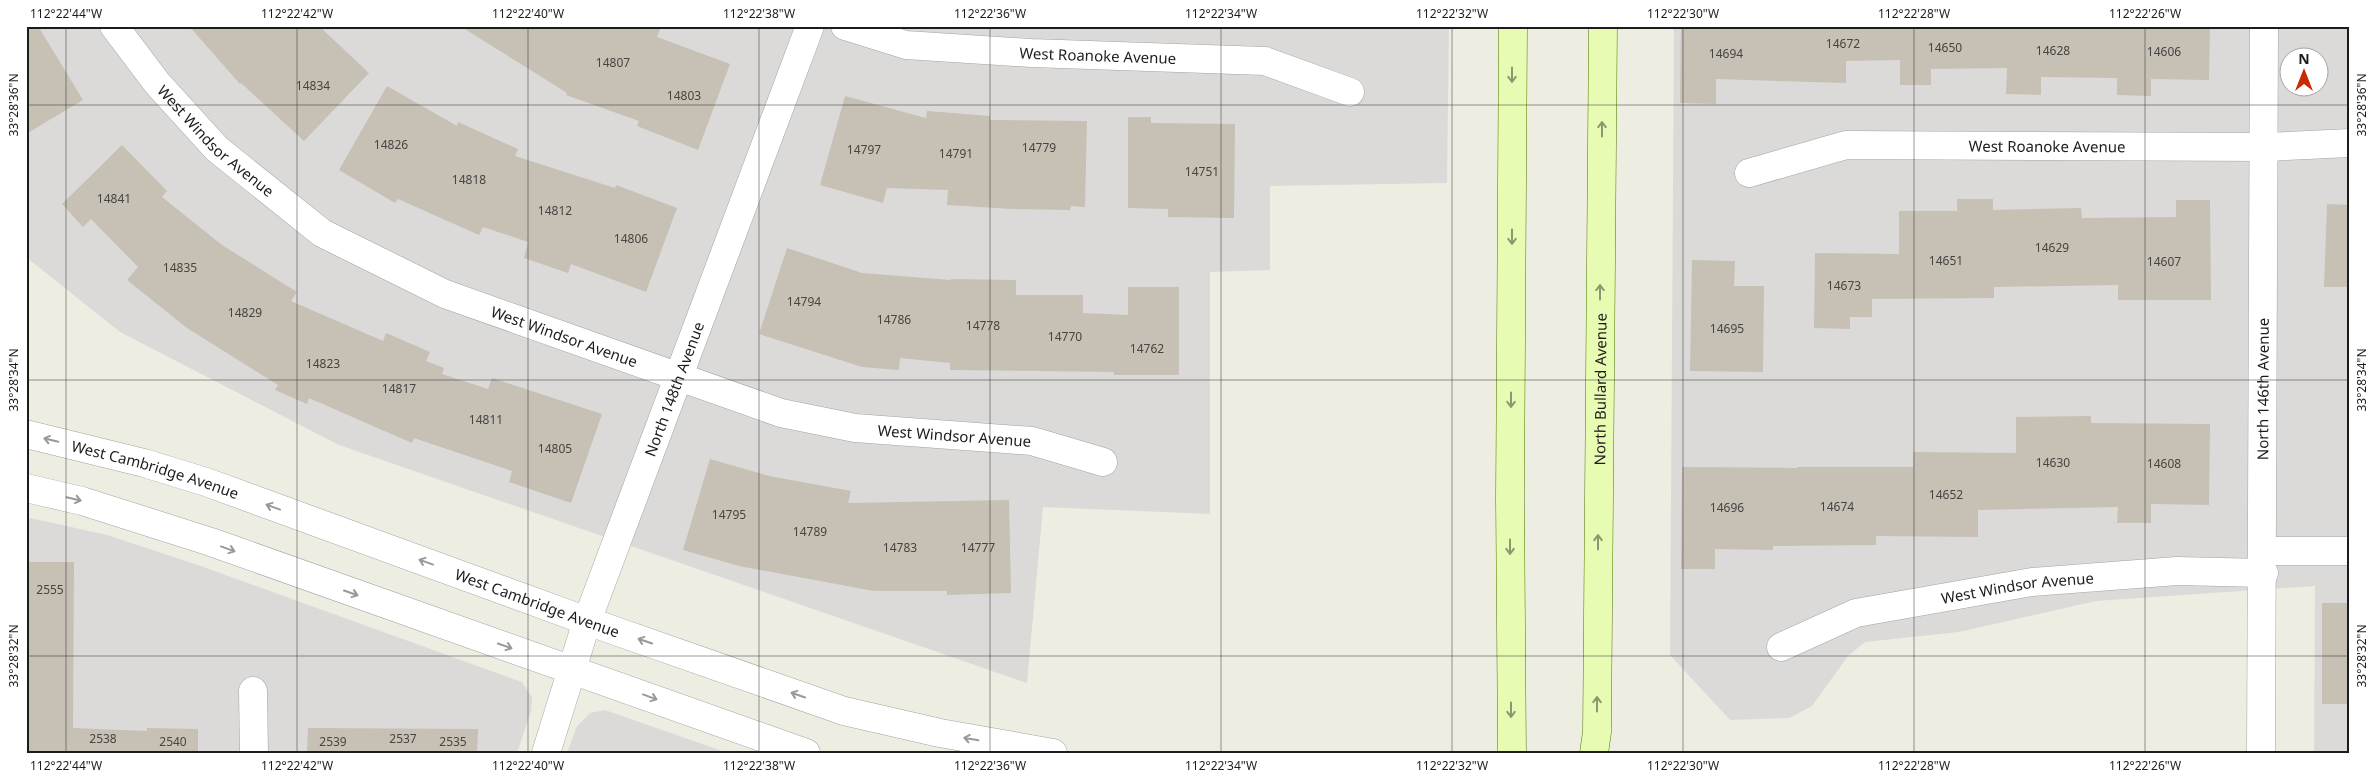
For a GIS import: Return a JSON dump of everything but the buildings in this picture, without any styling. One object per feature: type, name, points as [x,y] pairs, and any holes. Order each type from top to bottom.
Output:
[{"type":"main road","points":[[1512,753],[1510,489],[1513,26]]},
{"type":"main road","name":"North Bullard Avenue","points":[[1594,753],[1597,732],[1603,26]]},
{"type":"street","name":"West Windsor Avenue","points":[[114,26],[157,83],[217,149],[322,233],[444,294],[781,413],[846,426],[1032,441],[1103,462]]},
{"type":"street","name":"North 148th Avenue","points":[[546,753],[587,621],[810,26]]},
{"type":"street","name":"West Roanoke Avenue","points":[[845,26],[906,44],[1031,54],[1265,61],[1350,92]]},
{"type":"street","name":"North 146th Avenue","points":[[2261,753],[2264,562],[2264,26]]},
{"type":"street","name":"West Roanoke Avenue","points":[[1749,173],[1846,145],[2265,147],[2350,143]]},
{"type":"street","name":"West Cambridge Avenue","points":[[26,434],[144,463],[206,482],[587,621],[844,711],[940,733],[1054,753]]},
{"type":"street","points":[[26,488],[82,501],[140,518],[572,668],[806,753]]},
{"type":"street","name":"West Windsor Avenue","points":[[1781,647],[1856,613],[2032,582],[2177,571],[2350,551]]},
{"type":"street","points":[[253,691],[254,753]]},
{"type":"shaded area","points":[[26,26],[1449,26],[1447,183],[1270,186],[1270,270],[1210,272],[1210,514],[1043,507],[1027,683],[339,445],[120,332],[26,257]]},
{"type":"shaded area","points":[[1674,26],[2350,26],[2350,753],[2314,753],[2315,586],[2096,601],[1959,632],[1865,642],[1848,656],[1812,706],[1789,718],[1730,720],[1670,655]]},
{"type":"shaded area","points":[[26,517],[107,535],[198,565],[522,682],[532,697],[531,711],[517,753],[26,753]]},
{"type":"shaded area","points":[[605,710],[728,753],[567,753],[577,726],[590,713]]}]
